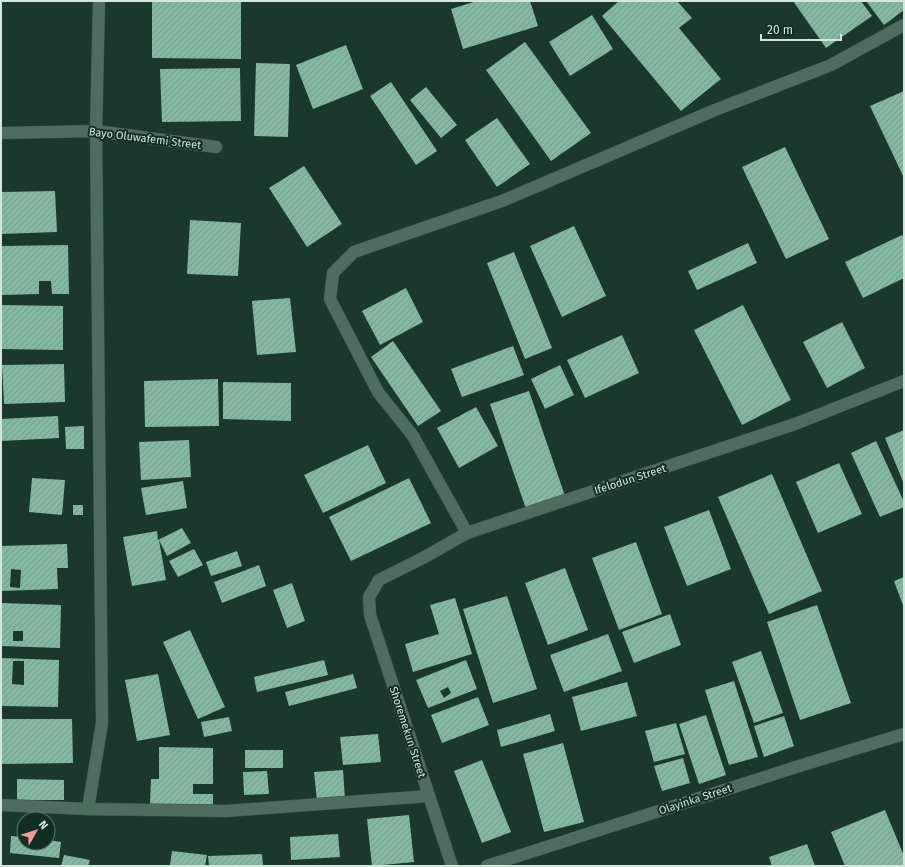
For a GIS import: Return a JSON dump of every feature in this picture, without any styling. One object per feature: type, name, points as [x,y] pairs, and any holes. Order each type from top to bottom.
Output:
[{"type":"street","points":[[88,809],[102,723],[96,131],[99,1]]},
{"type":"street","points":[[467,533],[413,436],[378,392],[330,299],[333,273],[354,252],[502,201],[715,110],[831,65],[904,25]]},
{"type":"street","name":"Bayo Oluwafemi Street","points":[[1,133],[96,131],[216,147]]},
{"type":"street","name":"Ifelodun Street","points":[[370,596],[379,580],[423,558],[467,533],[795,424],[904,381]]},
{"type":"street","name":"Shoremekun Street","points":[[370,596],[370,615],[452,866]]},
{"type":"street","name":"Olayinka Street","points":[[488,866],[904,734]]},
{"type":"street","points":[[1,805],[88,809],[227,811],[429,796]]},
{"type":"building","points":[[152,1],[241,1],[241,59],[152,58]]},
{"type":"building","points":[[477,1],[530,1],[538,26],[463,49],[451,9]]},
{"type":"building","points":[[619,1],[677,1],[692,18],[679,28],[721,79],[681,111],[602,16]]},
{"type":"building","points":[[793,1],[861,1],[872,16],[826,48]]},
{"type":"building","points":[[866,1],[904,1],[904,10],[884,25]]},
{"type":"building","points":[[592,15],[613,49],[570,76],[549,42]]},
{"type":"building","points":[[525,42],[591,133],[551,161],[486,70]]},
{"type":"building","points":[[346,45],[363,89],[313,109],[296,65]]},
{"type":"building","points":[[256,63],[290,64],[288,137],[254,136]]},
{"type":"building","points":[[240,68],[241,121],[162,122],[160,69]]},
{"type":"building","points":[[391,82],[437,151],[416,165],[370,96]]},
{"type":"building","points":[[426,87],[457,125],[441,138],[410,100]]},
{"type":"building","points":[[904,91],[904,178],[870,106]]},
{"type":"building","points":[[497,118],[530,164],[497,187],[465,140]]},
{"type":"building","points":[[785,147],[829,239],[786,259],[742,167]]},
{"type":"building","points":[[304,166],[342,224],[307,247],[269,188]]},
{"type":"building","points":[[55,191],[57,232],[1,234],[1,192]]},
{"type":"building","points":[[190,220],[241,223],[238,276],[187,274]]},
{"type":"building","points":[[574,226],[606,296],[562,317],[530,246]]},
{"type":"building","points":[[902,235],[904,239],[904,278],[863,298],[845,262]]},
{"type":"building","points":[[748,243],[757,263],[697,290],[688,271]]},
{"type":"building","points":[[68,245],[69,294],[52,294],[51,281],[39,281],[39,294],[1,295],[1,246]]},
{"type":"building","points":[[514,252],[552,348],[525,359],[487,263]]},
{"type":"building","points":[[406,288],[423,322],[380,345],[362,311]]},
{"type":"building","points":[[290,298],[296,352],[257,355],[252,301]]},
{"type":"building","points":[[1,305],[63,306],[63,350],[1,349]]},
{"type":"building","points":[[743,305],[791,400],[742,425],[694,330]]},
{"type":"building","points":[[842,322],[865,368],[827,388],[803,342]]},
{"type":"building","points":[[622,335],[639,373],[585,398],[567,360]]},
{"type":"building","points":[[393,341],[441,411],[418,426],[371,357]]},
{"type":"building","points":[[513,346],[524,375],[462,397],[451,369]]},
{"type":"building","points":[[64,364],[65,402],[4,404],[2,365]]},
{"type":"building","points":[[560,365],[574,395],[545,409],[531,379]]},
{"type":"building","points":[[218,379],[219,426],[145,427],[144,381]]},
{"type":"building","points":[[223,382],[291,383],[291,421],[223,419]]},
{"type":"building","points":[[529,391],[565,496],[526,509],[490,404]]},
{"type":"building","points":[[476,407],[498,446],[459,468],[437,428]]},
{"type":"building","points":[[58,416],[59,438],[1,441],[1,419]]},
{"type":"building","points":[[84,426],[84,449],[66,449],[65,427]]},
{"type":"building","points":[[904,430],[904,484],[885,438]]},
{"type":"building","points":[[189,440],[191,477],[141,480],[139,442]]},
{"type":"building","points":[[876,441],[904,502],[904,507],[880,517],[851,453]]},
{"type":"building","points":[[368,445],[386,483],[323,513],[304,475]]},
{"type":"building","points":[[839,463],[862,514],[818,533],[796,482]]},
{"type":"building","points":[[772,474],[822,591],[769,614],[718,497]]},
{"type":"building","points":[[32,478],[65,480],[62,515],[29,512]]},
{"type":"building","points":[[409,478],[431,523],[351,561],[329,517]]},
{"type":"building","points":[[183,481],[187,508],[146,515],[141,488]]},
{"type":"building","points":[[73,505],[83,505],[83,515],[73,515]]},
{"type":"building","points":[[709,510],[731,569],[687,586],[664,527]]},
{"type":"building","points":[[182,528],[191,543],[167,556],[159,540],[166,580],[132,586],[123,537],[157,531],[158,540]]},
{"type":"building","points":[[636,542],[662,614],[619,630],[592,558]]},
{"type":"building","points":[[67,544],[68,568],[57,568],[58,589],[1,591],[1,546]],"holes":[[[11,569],[21,570],[20,588],[10,587]]]},
{"type":"building","points":[[194,549],[203,565],[178,577],[169,561]]},
{"type":"building","points":[[237,551],[242,566],[211,576],[206,562]]},
{"type":"building","points":[[259,565],[266,586],[222,603],[214,582]]},
{"type":"building","points":[[565,568],[588,630],[548,645],[525,583]]},
{"type":"building","points":[[904,577],[904,608],[894,581]]},
{"type":"building","points":[[292,583],[305,621],[287,628],[273,590]]},
{"type":"building","points":[[507,596],[537,689],[493,703],[463,609]]},
{"type":"building","points":[[455,598],[472,654],[413,672],[405,644],[439,634],[430,605]]},
{"type":"building","points":[[1,603],[61,605],[60,648],[1,646]],"holes":[[[13,631],[23,631],[23,641],[13,641]]]},
{"type":"building","points":[[817,605],[851,703],[800,720],[767,622]]},
{"type":"building","points":[[670,614],[681,645],[634,663],[622,632]]},
{"type":"building","points":[[190,630],[225,707],[198,719],[163,642]]},
{"type":"building","points":[[608,634],[622,671],[564,692],[550,655]]},
{"type":"building","points":[[761,651],[783,713],[754,723],[732,662]]},
{"type":"building","points":[[1,658],[59,660],[58,707],[1,706]],"holes":[[[13,661],[24,661],[24,685],[12,684]]]},
{"type":"building","points":[[324,660],[328,675],[257,692],[254,677]]},
{"type":"building","points":[[466,660],[477,689],[428,708],[416,680]],"holes":[[[448,687],[451,693],[444,698],[440,691]]]},
{"type":"building","points":[[158,674],[170,735],[137,741],[125,680]]},
{"type":"building","points":[[353,674],[357,688],[289,706],[285,692]]},
{"type":"building","points":[[734,681],[758,757],[729,765],[705,690]]},
{"type":"building","points":[[627,682],[637,716],[581,731],[572,697]]},
{"type":"building","points":[[478,697],[489,725],[442,743],[431,715]]},
{"type":"building","points":[[550,714],[555,731],[501,747],[497,730]]},
{"type":"building","points":[[706,715],[726,775],[699,784],[679,724]]},
{"type":"building","points":[[784,716],[794,746],[764,757],[754,726]]},
{"type":"building","points":[[229,717],[232,731],[204,737],[201,722]]},
{"type":"building","points":[[1,719],[72,719],[73,763],[1,764]]},
{"type":"building","points":[[676,723],[685,754],[654,762],[645,731]]},
{"type":"building","points":[[378,734],[381,762],[343,765],[340,737]]},
{"type":"building","points":[[563,743],[584,822],[544,832],[523,754]]},
{"type":"building","points":[[159,747],[213,748],[213,784],[193,784],[193,794],[213,794],[213,805],[150,804],[151,779],[159,779]]},
{"type":"building","points":[[245,750],[283,750],[283,768],[245,768]]},
{"type":"building","points":[[683,758],[690,783],[662,791],[654,766]]},
{"type":"building","points":[[482,760],[511,832],[482,843],[454,771]]},
{"type":"building","points":[[343,770],[345,799],[317,801],[314,772]]},
{"type":"building","points":[[267,771],[269,794],[244,795],[243,772]]},
{"type":"building","points":[[17,779],[64,780],[64,800],[17,800]]},
{"type":"building","points":[[885,810],[904,856],[904,866],[845,866],[831,832]]},
{"type":"building","points":[[409,815],[414,862],[372,866],[367,819]]},
{"type":"building","points":[[338,834],[340,857],[291,860],[290,837]]},
{"type":"building","points":[[11,836],[16,836],[16,851],[56,851],[56,841],[61,842],[59,858],[10,853]]},
{"type":"building","points":[[807,844],[815,866],[772,866],[769,857]]},
{"type":"building","points":[[172,851],[207,855],[205,866],[170,865]]},
{"type":"building","points":[[262,854],[263,866],[209,866],[208,856]]},
{"type":"building","points":[[64,855],[90,860],[88,866],[61,866]]}]
